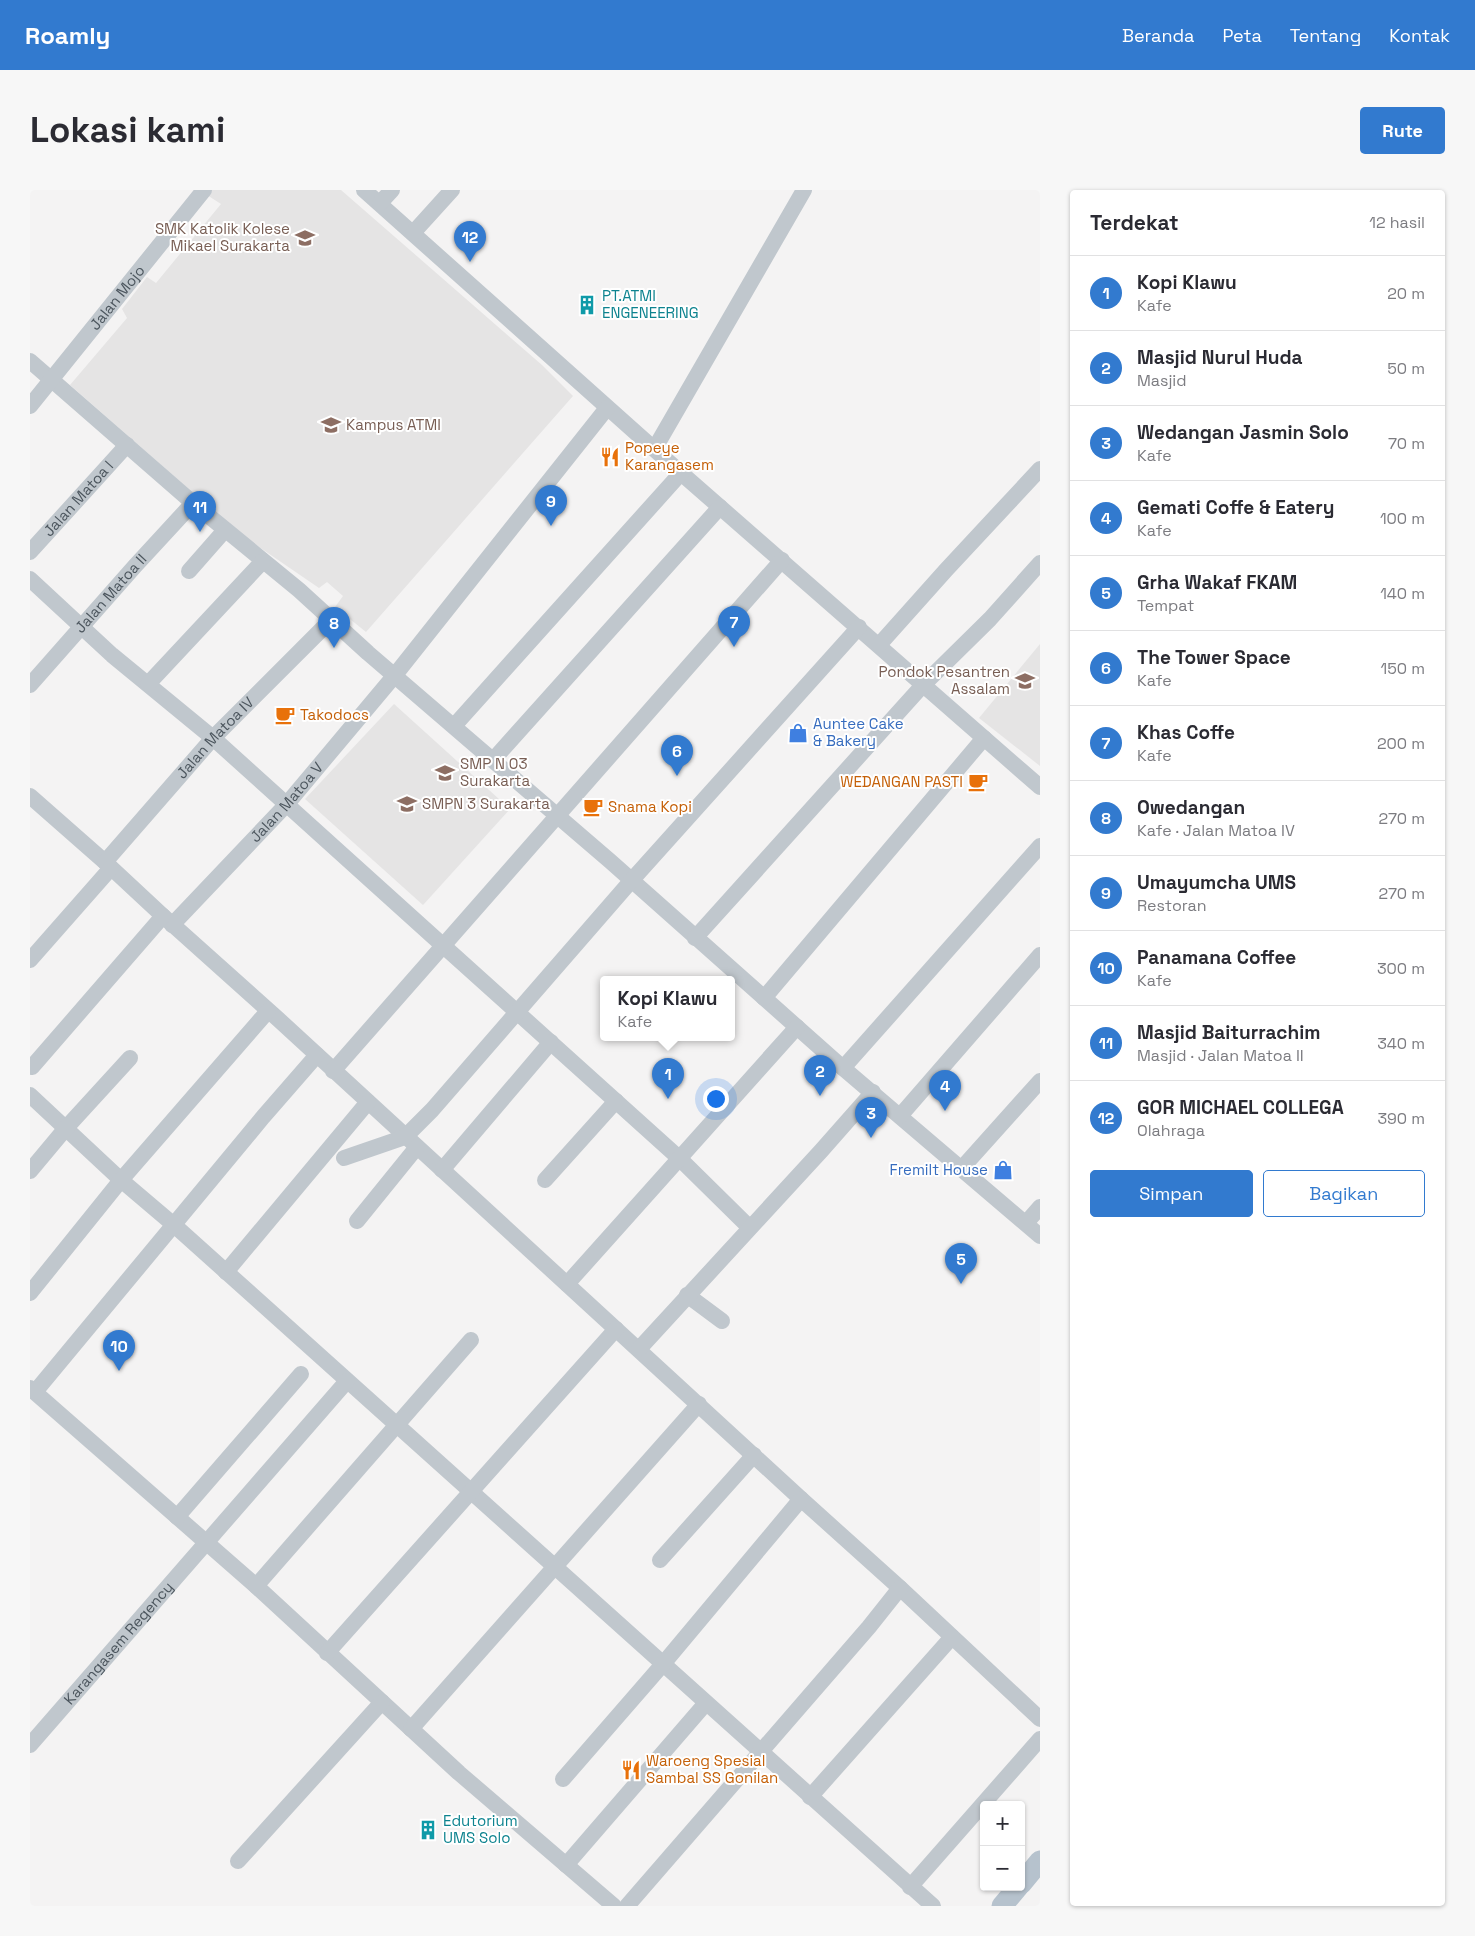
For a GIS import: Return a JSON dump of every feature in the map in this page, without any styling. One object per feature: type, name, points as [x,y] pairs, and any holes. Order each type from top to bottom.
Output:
[{"type":"main road","points":[[1025,1879],[1040,1861]]},
{"type":"main road","points":[[1002,1906],[1015,1891]]},
{"type":"street","name":"Jalan Mojo","points":[[30,406],[204,190]]},
{"type":"street","points":[[364,190],[607,408],[655,448],[681,473],[1040,787]]},
{"type":"street","points":[[380,204],[392,190]]},
{"type":"street","points":[[413,233],[452,190]]},
{"type":"street","points":[[655,448],[804,190]]},
{"type":"street","points":[[30,361],[224,530],[262,562],[300,590],[395,676],[631,881],[695,938],[727,975]]},
{"type":"street","name":"Jalan Matoa V","points":[[32,1068],[167,920],[286,805],[395,676],[607,408]]},
{"type":"street","name":"Jalan Matoa I","points":[[30,552],[127,445]]},
{"type":"street","points":[[879,645],[1040,470]]},
{"type":"street","points":[[454,726],[681,473]]},
{"type":"street","name":"Jalan Matoa II","points":[[30,685],[193,503]]},
{"type":"street","points":[[493,760],[720,507]]},
{"type":"street","points":[[189,571],[224,530]]},
{"type":"street","points":[[333,1071],[782,560]]},
{"type":"street","points":[[148,684],[262,562]]},
{"type":"street","points":[[695,938],[923,685],[990,619],[1040,563]]},
{"type":"street","points":[[30,579],[112,655],[213,738],[551,1042],[679,1158],[749,1227]]},
{"type":"street","name":"Jalan Matoa IV","points":[[30,960],[213,738],[332,619]]},
{"type":"street","points":[[357,1222],[411,1142],[461,1078],[631,881],[859,627]]},
{"type":"street","points":[[764,998],[984,738]]},
{"type":"street","points":[[33,805],[57,822],[108,865],[900,1588],[1040,1719]]},
{"type":"street","points":[[843,1068],[1040,846]]},
{"type":"street","points":[[900,1116],[1040,955]]},
{"type":"street","points":[[735,980],[764,998],[1040,1236]]},
{"type":"street","points":[[30,1293],[121,1180],[268,1011]]},
{"type":"street","points":[[567,1284],[797,1027]]},
{"type":"street","points":[[442,1170],[551,1042]]},
{"type":"street","points":[[317,1056],[263,1117],[174,1225],[33,1390],[256,1586],[411,1729],[614,1906]]},
{"type":"street","points":[[30,1171],[66,1128],[130,1058]]},
{"type":"street","points":[[962,1168],[1040,1081]]},
{"type":"street","points":[[639,1349],[873,1092]]},
{"type":"street","points":[[30,1095],[121,1180],[174,1225],[933,1906]]},
{"type":"street","points":[[545,1180],[616,1101]]},
{"type":"street","points":[[226,1272],[368,1102]]},
{"type":"street","points":[[344,1158],[411,1142]]},
{"type":"street","points":[[1026,1223],[1040,1207]]},
{"type":"street","points":[[687,1295],[722,1321]]},
{"type":"street","points":[[327,1653],[616,1329]]},
{"type":"street","points":[[256,1586],[398,1426],[471,1340]]},
{"type":"street","points":[[177,1517],[300,1374]]},
{"type":"street","name":"Karangasem Regency","points":[[30,1744],[347,1381]]},
{"type":"street","points":[[411,1729],[699,1404]]},
{"type":"street","points":[[660,1560],[754,1455]]},
{"type":"street","points":[[563,1779],[663,1664],[801,1499]]},
{"type":"street","points":[[627,1906],[900,1588]]},
{"type":"street","points":[[810,1797],[952,1637]]},
{"type":"street","points":[[238,1862],[382,1702]]},
{"type":"street","points":[[566,1865],[706,1703]]},
{"type":"street","points":[[910,1887],[1040,1740]]},
{"type":"shaded area","name":"Kampus ATMI","points":[[211,190],[341,190],[542,365],[573,396],[366,632],[335,607],[343,596],[327,582],[319,588],[240,534],[70,385],[127,318],[122,309],[147,277],[156,283],[221,204],[207,195]]},
{"type":"shaded area","name":"Pondok Pesantren Assalam","points":[[1040,644],[1040,766],[979,718]]},
{"type":"shaded area","name":"SMPN 3 Surakarta","points":[[394,704],[510,809],[423,905],[305,799]]},
{"type":"place","name":"SMK Katolik Kolese Mikael Surakarta","points":[[305,238]]},
{"type":"place","name":"GOR MICHAEL COLLEGA","points":[[470,262]]},
{"type":"place","name":"PT.ATMI ENGENEERING","points":[[587,305]]},
{"type":"place","name":"Kampus ATMI","points":[[331,425]]},
{"type":"place","name":"Popeye Karangasem","points":[[610,457]]},
{"type":"place","name":"Umayumcha UMS","points":[[551,526]]},
{"type":"place","name":"Masjid Baiturrachim","points":[[200,532]]},
{"type":"place","name":"Khas Coffe","points":[[734,647]]},
{"type":"place","name":"Owedangan","points":[[334,648]]},
{"type":"place","name":"Pondok Pesantren Assalam","points":[[1025,681]]},
{"type":"place","name":"Takodocs","points":[[285,715]]},
{"type":"place","name":"Auntee Cake & Bakery","points":[[798,733]]},
{"type":"place","name":"SMP N 03 Surakarta","points":[[445,773]]},
{"type":"place","name":"The Tower Space","points":[[677,776]]},
{"type":"place","name":"WEDANGAN PASTI","points":[[978,782]]},
{"type":"place","name":"SMPN 3 Surakarta","points":[[407,804]]},
{"type":"place","name":"Snama Kopi","points":[[593,807]]},
{"type":"place","name":"Masjid Nurul Huda","points":[[820,1096]]},
{"type":"place","name":"Kopi Klawu","points":[[668,1099]]},
{"type":"place","name":"Gemati Coffe & Eatery","points":[[945,1111]]},
{"type":"place","name":"Wedangan Jasmin Solo","points":[[871,1138]]},
{"type":"place","name":"Fremilt House","points":[[1003,1170]]},
{"type":"place","name":"Grha Wakaf FKAM","points":[[961,1284]]},
{"type":"place","name":"Panamana Coffee","points":[[119,1371]]},
{"type":"place","name":"Waroeng Spesial Sambal SS Gonilan","points":[[631,1770]]},
{"type":"place","name":"Edutorium UMS Solo","points":[[428,1830]]}]
